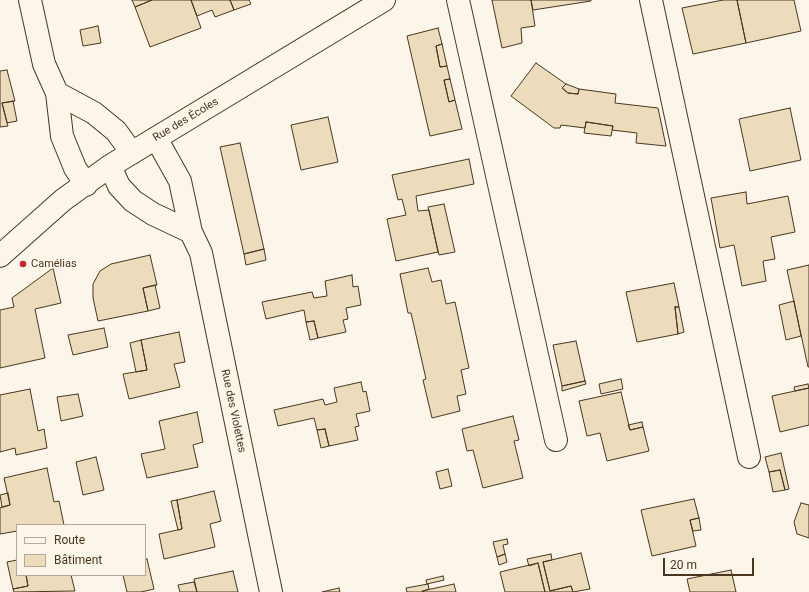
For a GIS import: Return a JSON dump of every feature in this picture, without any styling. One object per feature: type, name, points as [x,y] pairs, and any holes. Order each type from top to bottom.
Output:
[{"type":"street","points":[[30,0],[44,64],[57,93],[62,136],[75,168],[86,185]]},
{"type":"street","name":"Rue des Écoles","points":[[0,256],[63,200],[86,185],[110,166],[384,0]]},
{"type":"street","points":[[458,0],[556,440]]},
{"type":"street","points":[[652,0],[749,456]]},
{"type":"street","points":[[57,93],[94,113],[116,131],[132,153]]},
{"type":"street","name":"Rue des Violettes","points":[[156,138],[180,181],[191,232],[201,253],[271,592]]},
{"type":"street","points":[[110,166],[119,186],[133,201],[153,214],[191,232]]},
{"type":"building","points":[[132,0],[152,0],[135,7]]},
{"type":"building","points":[[152,0],[191,0],[201,28],[150,47],[135,7]]},
{"type":"building","points":[[191,0],[230,0],[234,10],[215,17],[212,10],[197,16]]},
{"type":"building","points":[[230,0],[249,0],[251,4],[234,10]]},
{"type":"building","points":[[492,0],[531,0],[535,26],[521,28],[522,43],[502,48]]},
{"type":"building","points":[[531,0],[591,0],[591,1],[533,10]]},
{"type":"building","points":[[723,0],[737,0],[746,43],[693,54],[682,8]]},
{"type":"building","points":[[737,0],[794,0],[801,31],[746,43]]},
{"type":"building","points":[[98,26],[101,43],[83,46],[80,30]]},
{"type":"building","points":[[438,28],[442,44],[436,46],[440,67],[447,66],[450,79],[444,80],[449,102],[455,100],[462,129],[430,136],[407,36]]},
{"type":"building","points":[[442,44],[447,66],[440,67],[436,46]]},
{"type":"building","points":[[536,63],[566,84],[562,88],[568,93],[578,94],[579,89],[616,94],[615,103],[658,108],[666,146],[636,143],[637,133],[612,130],[613,126],[586,122],[585,128],[561,125],[560,128],[554,128],[511,96]]},
{"type":"building","points":[[7,70],[15,101],[2,103],[8,126],[0,127],[0,71]]},
{"type":"building","points":[[450,79],[455,100],[449,102],[444,80]]},
{"type":"building","points":[[566,84],[579,89],[578,94],[568,93],[562,88]]},
{"type":"building","points":[[13,101],[17,121],[7,123],[2,103]]},
{"type":"building","points":[[790,108],[801,160],[750,171],[739,119]]},
{"type":"building","points":[[328,117],[338,162],[301,170],[291,125]]},
{"type":"building","points":[[586,122],[613,126],[611,136],[584,133]]},
{"type":"building","points":[[240,143],[264,249],[244,254],[220,147]]},
{"type":"building","points":[[469,159],[474,184],[416,196],[418,211],[429,210],[438,252],[396,261],[387,219],[406,215],[402,199],[398,200],[392,175]]},
{"type":"building","points":[[746,192],[747,204],[788,196],[795,232],[771,237],[775,259],[763,261],[766,281],[742,286],[734,245],[720,248],[711,198]]},
{"type":"building","points":[[444,204],[455,252],[439,255],[428,207]]},
{"type":"building","points":[[264,249],[266,260],[246,265],[244,254]]},
{"type":"building","points":[[150,255],[157,285],[143,288],[148,311],[98,321],[93,298],[93,284],[100,271],[111,264]]},
{"type":"building","points":[[809,265],[809,367],[808,367],[787,270]]},
{"type":"building","points":[[53,268],[61,303],[35,309],[45,358],[0,368],[0,310],[14,307],[12,298]]},
{"type":"building","points":[[428,268],[432,282],[441,280],[446,304],[455,302],[469,368],[461,370],[466,394],[457,396],[460,411],[432,418],[423,380],[426,379],[411,313],[408,313],[400,274]]},
{"type":"building","points":[[352,275],[353,287],[358,286],[361,305],[346,308],[348,319],[343,320],[346,332],[318,338],[314,321],[306,322],[304,310],[266,319],[262,302],[312,292],[314,298],[327,296],[325,281]]},
{"type":"building","points":[[674,283],[679,307],[675,307],[678,334],[637,342],[626,292]]},
{"type":"building","points":[[155,285],[160,308],[148,311],[143,288]]},
{"type":"building","points":[[794,301],[801,336],[786,340],[779,305]]},
{"type":"building","points":[[675,307],[679,307],[684,332],[678,334]]},
{"type":"building","points":[[314,321],[318,338],[310,340],[306,322]]},
{"type":"building","points":[[104,328],[108,347],[73,355],[68,335]]},
{"type":"building","points":[[179,332],[185,362],[174,364],[180,387],[129,399],[123,374],[147,370],[141,340]]},
{"type":"building","points":[[141,340],[147,370],[136,372],[130,343]]},
{"type":"building","points":[[576,341],[585,381],[562,386],[553,345]]},
{"type":"building","points":[[621,379],[623,389],[601,394],[599,384]]},
{"type":"building","points":[[585,381],[586,384],[562,391],[562,386]]},
{"type":"building","points":[[361,382],[363,392],[366,391],[370,411],[356,414],[359,426],[355,427],[358,440],[329,446],[325,429],[317,430],[314,418],[278,426],[274,410],[323,399],[325,405],[337,402],[334,388]]},
{"type":"building","points":[[808,384],[809,388],[795,391],[794,387]]},
{"type":"building","points":[[809,388],[809,425],[780,432],[772,396]]},
{"type":"building","points":[[30,389],[38,431],[44,429],[47,448],[16,455],[15,448],[0,452],[0,395]]},
{"type":"building","points":[[621,392],[630,430],[643,427],[649,451],[607,461],[600,433],[587,436],[579,401]]},
{"type":"building","points":[[78,394],[83,416],[61,421],[57,397]]},
{"type":"building","points":[[197,412],[203,442],[193,445],[198,467],[147,478],[141,454],[165,449],[159,421]]},
{"type":"building","points":[[513,416],[519,440],[514,441],[523,478],[483,488],[473,450],[467,451],[462,429]]},
{"type":"building","points":[[642,422],[643,427],[630,430],[628,425]]},
{"type":"building","points":[[325,429],[329,446],[321,448],[317,430]]},
{"type":"building","points":[[781,453],[789,489],[785,490],[780,470],[769,472],[765,457]]},
{"type":"building","points":[[96,457],[104,490],[83,495],[76,462]]},
{"type":"building","points":[[47,468],[54,502],[59,501],[64,524],[16,524],[16,531],[0,534],[0,508],[10,505],[4,478]]},
{"type":"building","points":[[448,469],[452,486],[440,489],[436,472]]},
{"type":"building","points":[[780,470],[785,490],[773,492],[769,472]]},
{"type":"building","points":[[214,491],[221,521],[210,524],[215,547],[164,559],[159,534],[182,529],[177,500]]},
{"type":"building","points":[[8,493],[10,505],[2,507],[0,495]]},
{"type":"building","points":[[694,499],[699,518],[690,520],[696,546],[652,556],[641,510]]},
{"type":"building","points":[[177,500],[182,529],[178,530],[171,501]]},
{"type":"building","points":[[801,503],[809,505],[809,538],[797,534],[794,522]]},
{"type":"building","points":[[699,518],[701,530],[693,531],[690,520]]},
{"type":"building","points":[[507,539],[508,544],[503,545],[505,554],[497,557],[493,542]]},
{"type":"building","points":[[581,553],[590,589],[573,592],[571,586],[550,591],[543,562]]},
{"type":"building","points":[[505,554],[507,562],[499,565],[497,557]]},
{"type":"building","points":[[551,554],[552,560],[543,562],[550,591],[571,586],[573,592],[545,592],[538,563],[529,566],[527,559]]},
{"type":"building","points":[[16,560],[16,576],[26,576],[28,586],[13,589],[7,562]]},
{"type":"building","points":[[146,560],[154,589],[141,592],[127,592],[123,576],[146,576]]},
{"type":"building","points":[[538,563],[545,592],[505,592],[500,572]]},
{"type":"building","points":[[731,570],[736,592],[690,592],[687,579]]},
{"type":"building","points":[[233,571],[238,592],[197,592],[194,579]]},
{"type":"building","points":[[26,576],[71,576],[75,591],[14,592],[13,589],[28,586]]},
{"type":"building","points":[[443,576],[444,580],[427,584],[426,580]]},
{"type":"building","points":[[194,582],[197,592],[180,592],[178,585]]},
{"type":"building","points":[[428,584],[429,589],[422,592],[407,592],[406,588]]},
{"type":"building","points":[[454,584],[456,592],[422,592],[422,591]]},
{"type":"building","points":[[339,588],[340,592],[322,592]]},
{"type":"place","name":"Camélias","points":[[23,264]]}]
